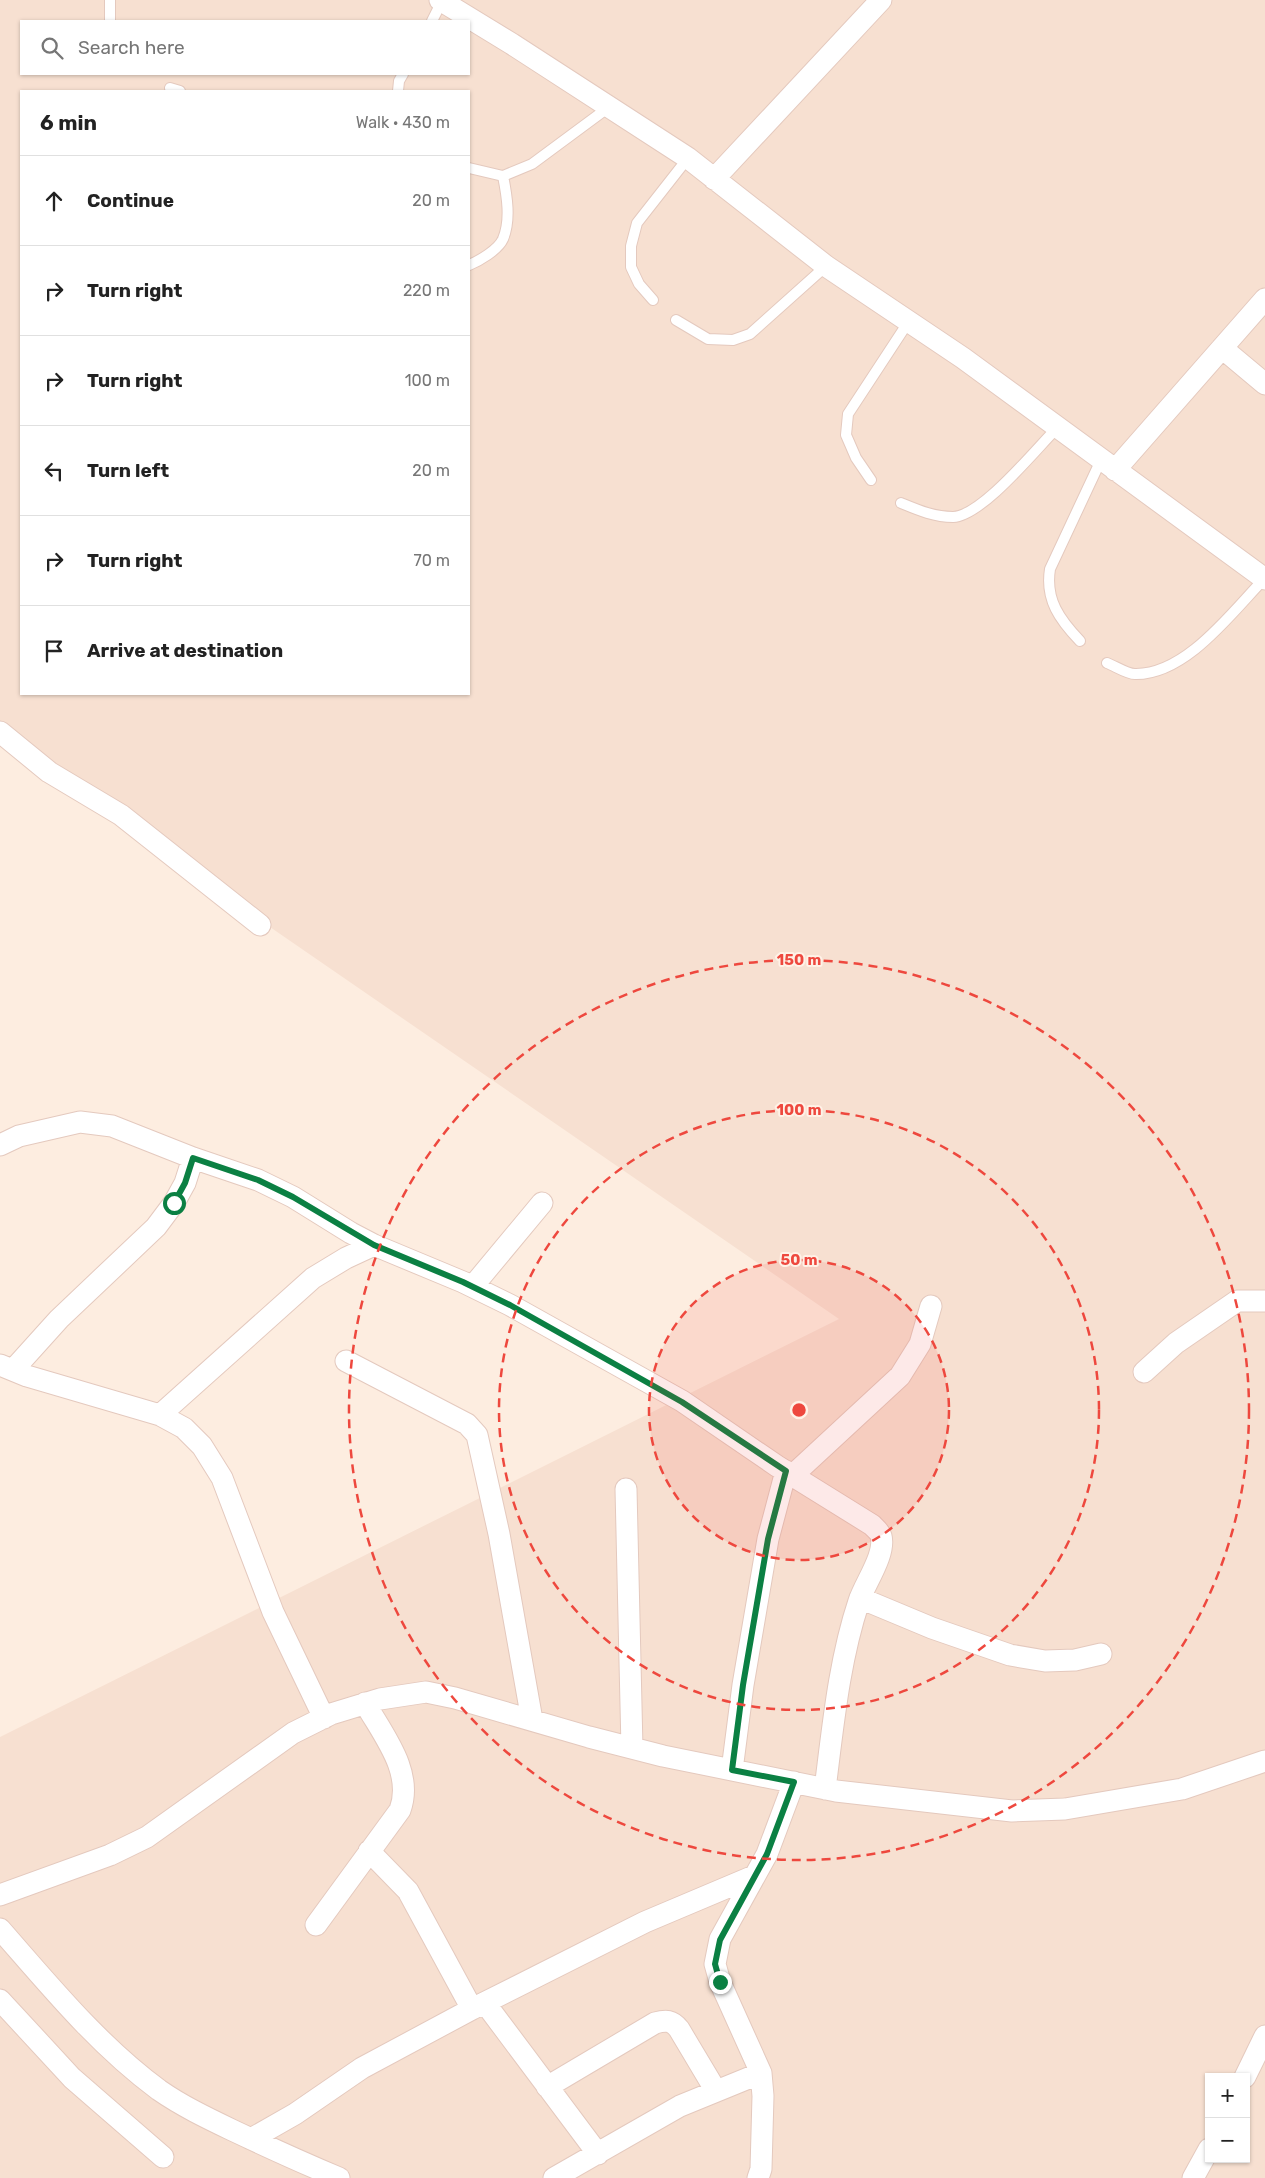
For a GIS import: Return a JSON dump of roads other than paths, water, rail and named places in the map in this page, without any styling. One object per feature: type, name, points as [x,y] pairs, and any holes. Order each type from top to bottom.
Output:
[{"type":"street","points":[[714,179],[881,0]]},
{"type":"street","points":[[441,1],[688,158],[826,266],[963,358],[1265,579]]},
{"type":"street","points":[[1108,465],[1222,348],[1265,299]]},
{"type":"street","points":[[1222,348],[1265,384]]},
{"type":"street","points":[[0,732],[49,772],[121,815],[260,925]]},
{"type":"street","points":[[0,1145],[19,1136],[80,1122],[112,1126],[193,1158],[258,1180],[293,1197],[374,1245],[473,1286],[510,1305],[682,1402],[872,1525],[881,1535],[882,1546],[860,1598],[850,1630],[838,1690],[825,1789]]},
{"type":"street","points":[[6,1368],[156,1227],[174,1203],[185,1183],[193,1158]]},
{"type":"street","points":[[473,1286],[542,1203]]},
{"type":"street","points":[[160,1414],[313,1278],[346,1258],[374,1245]]},
{"type":"street","points":[[1144,1372],[1176,1343],[1237,1301],[1265,1301]]},
{"type":"street","points":[[732,1770],[743,1685],[768,1539],[789,1473],[900,1376],[920,1344],[931,1306]]},
{"type":"street","points":[[346,1361],[467,1424],[477,1435],[499,1534],[532,1720]]},
{"type":"street","points":[[6,1368],[160,1414],[184,1428],[202,1446],[222,1478],[272,1612],[324,1718]]},
{"type":"street","points":[[626,1489],[632,1748]]},
{"type":"street","points":[[860,1598],[932,1628],[1010,1654],[1045,1661],[1075,1660],[1102,1654]]},
{"type":"street","points":[[0,1895],[110,1855],[147,1837],[293,1733],[324,1718],[380,1699],[426,1692],[456,1698],[632,1748],[825,1789],[1012,1811],[1065,1809],[1182,1789],[1265,1761]]},
{"type":"street","points":[[316,1925],[400,1810],[404,1797],[401,1771],[394,1754],[365,1704]]},
{"type":"street","points":[[758,2178],[761,2170],[764,2096],[761,2072],[720,1982],[715,1964],[720,1940],[767,1854],[794,1782]]},
{"type":"street","points":[[369,1851],[408,1891],[478,2006],[547,2087],[598,2154]]},
{"type":"street","points":[[251,2139],[295,2114],[362,2068],[478,2006],[644,1922],[754,1876]]},
{"type":"street","points":[[0,1928],[77,2017],[111,2049],[160,2090],[193,2111],[339,2178]]},
{"type":"street","points":[[0,2000],[72,2078],[163,2157]]},
{"type":"street","points":[[547,2087],[642,2030],[663,2020],[673,2022],[679,2029],[716,2091]]},
{"type":"street","points":[[1247,2073],[1265,2036]]},
{"type":"street","points":[[554,2178],[680,2106],[761,2072]]},
{"type":"street","points":[[1193,2178],[1205,2156]]},
{"type":"lane","points":[[110,0],[110,20]]},
{"type":"lane","points":[[432,20],[441,1]]},
{"type":"lane","points":[[398,90],[399,81],[402,75]]},
{"type":"lane","points":[[470,168],[503,176],[532,164],[609,107]]},
{"type":"lane","points":[[652,300],[639,284],[631,267],[631,246],[637,223],[688,158]]},
{"type":"lane","points":[[470,265],[483,260],[503,240],[508,207],[503,176]]},
{"type":"lane","points":[[676,320],[708,339],[733,340],[750,334],[826,266]]},
{"type":"lane","points":[[872,480],[856,458],[846,435],[848,414],[909,321]]},
{"type":"lane","points":[[901,503],[933,515],[955,517],[972,510],[994,494],[1057,428]]},
{"type":"lane","points":[[1080,641],[1067,627],[1053,604],[1048,584],[1050,569],[1108,465]]},
{"type":"lane","points":[[1107,663],[1133,675],[1158,672],[1182,659],[1204,641],[1265,579]]}]
